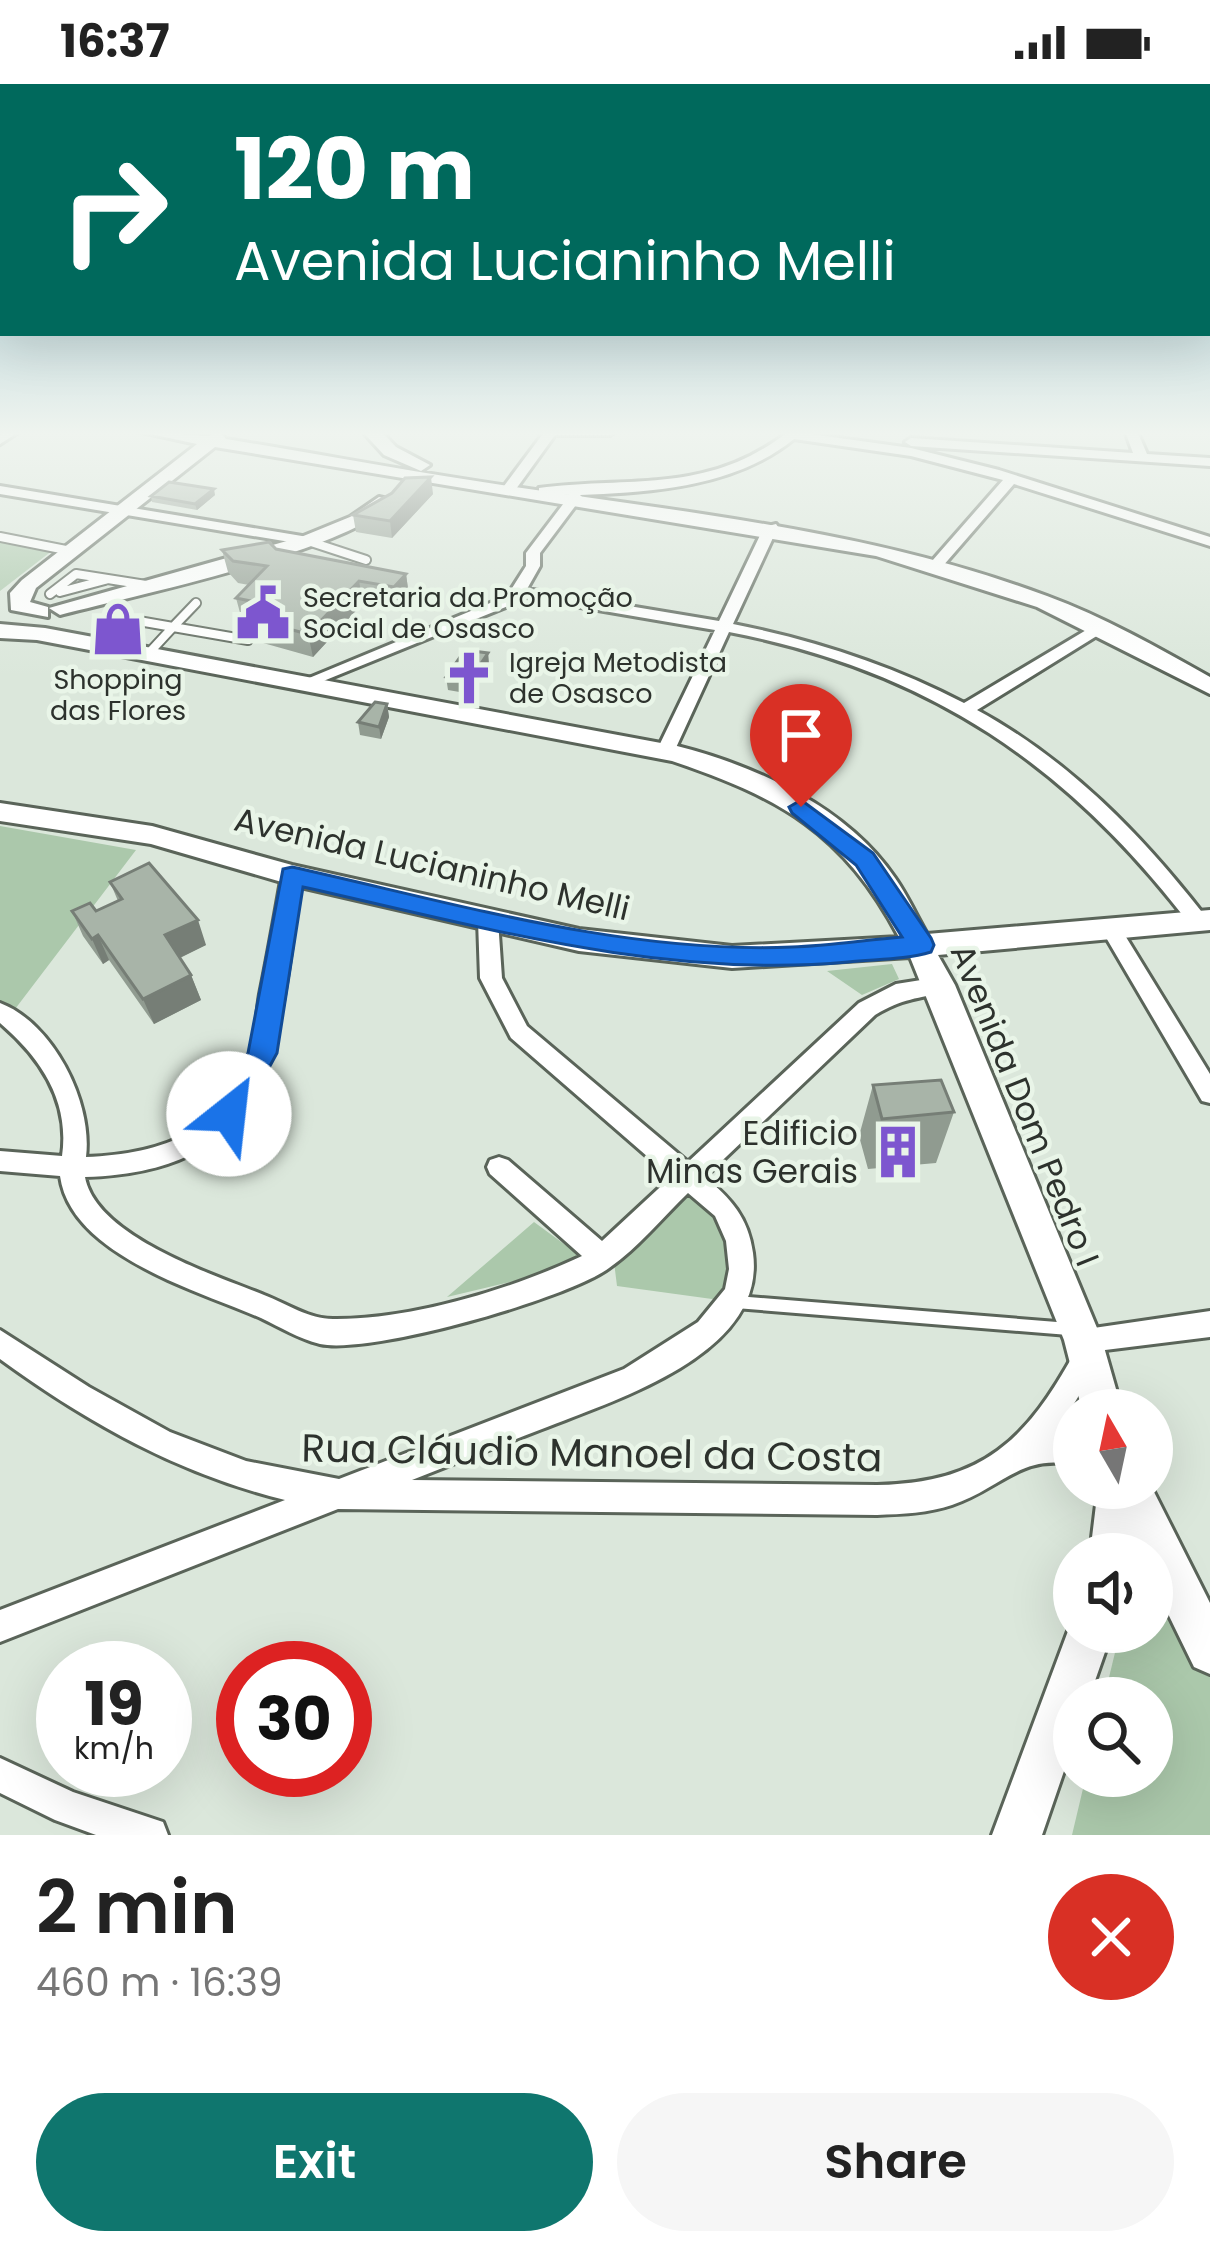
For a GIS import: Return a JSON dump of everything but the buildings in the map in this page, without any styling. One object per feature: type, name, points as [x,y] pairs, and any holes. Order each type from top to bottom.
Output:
[{"type":"street","points":[[57,624],[19,604],[21,592],[122,513]]},
{"type":"street","points":[[142,513],[308,541]]},
{"type":"street","points":[[0,631],[57,624],[110,587],[146,585],[308,541],[369,513]]},
{"type":"street","points":[[305,683],[484,614],[520,592],[532,566],[580,513]]},
{"type":"street","points":[[680,513],[771,527],[937,564],[1042,598],[1205,678]]},
{"type":"street","points":[[937,564],[982,513]]},
{"type":"street","points":[[1119,513],[1210,542]]},
{"type":"street","points":[[665,752],[771,527]]},
{"type":"street","points":[[520,592],[725,628],[854,661],[968,708],[1026,746],[1099,806],[1204,920]]},
{"type":"street","points":[[0,617],[57,624]]},
{"type":"street","name":"Avenida Dom Pedro I","points":[[57,624],[148,654],[665,752],[760,782],[842,837],[883,880],[940,985],[1083,1343],[1096,1389]]},
{"type":"street","points":[[968,708],[1103,626]]},
{"type":"street","name":"Avenida Lucianinho Melli","points":[[0,812],[152,835],[292,875],[579,940],[732,957],[789,957],[1204,920]]},
{"type":"street","points":[[0,1161],[70,1169],[170,1157],[202,1143],[229,1114],[262,1053],[292,875]]},
{"type":"street","points":[[0,1627],[634,1379],[684,1351],[736,1302],[743,1267],[741,1238],[725,1209],[519,1032],[491,978],[488,920]]},
{"type":"street","points":[[1111,929],[1210,1094]]},
{"type":"street","points":[[0,1011],[34,1044],[62,1083],[75,1117],[70,1169],[77,1197],[96,1219],[168,1266],[324,1332],[385,1329],[570,1277],[603,1258],[867,1009],[896,992],[940,985]]},
{"type":"street","points":[[499,1167],[603,1258]]},
{"type":"street","points":[[1083,1343],[1210,1324]]},
{"type":"street","name":"Rua Cláudio Manoel da Costa","points":[[0,1343],[113,1420],[194,1460],[287,1489],[340,1494],[902,1498],[952,1491],[994,1472],[1022,1451],[1064,1402],[1083,1343]]},
{"type":"street","points":[[1022,1451],[1053,1446]]},
{"type":"street","points":[[1139,1509],[1210,1652]]},
{"type":"street","points":[[1017,1835],[1082,1653]]},
{"type":"street","points":[[0,1775],[68,1808],[150,1835]]},
{"type":"lane","points":[[0,537],[71,551]]},
{"type":"lane","points":[[308,541],[366,560]]},
{"type":"lane","points":[[76,574],[110,587],[70,589],[50,594],[76,574]]},
{"type":"lane","points":[[148,654],[196,603]]},
{"type":"lane","points":[[133,620],[248,640]]},
{"type":"lane","points":[[736,1302],[1083,1343]]},
{"type":"green space","points":[[0,540],[53,550],[0,591]]},
{"type":"green space","points":[[0,826],[136,850],[9,1017],[0,1009]]},
{"type":"green space","points":[[892,964],[899,979],[862,995],[827,971]]},
{"type":"green space","points":[[689,1196],[725,1228],[732,1253],[734,1302],[617,1286],[614,1262]]},
{"type":"green space","points":[[534,1222],[590,1263],[447,1297]]},
{"type":"green space","points":[[1173,1600],[1210,1676],[1210,1835],[1072,1835],[1081,1797],[1173,1797],[1173,1677],[1109,1677],[1115,1653],[1173,1653]]},
{"type":"place","name":"Secretaria da Promoção Social de Osasco","points":[[263,613]]},
{"type":"place","name":"Shopping das Flores","points":[[118,629]]},
{"type":"place","name":"Igreja Metodista de Osasco","points":[[469,678]]},
{"type":"place","name":"Edificio Minas Gerais","points":[[898,1152]]},
{"type":"route","points":[[229,1114],[262,1053],[292,875],[579,940],[672,951],[789,957],[921,945],[883,880],[865,859],[801,807]]}]
